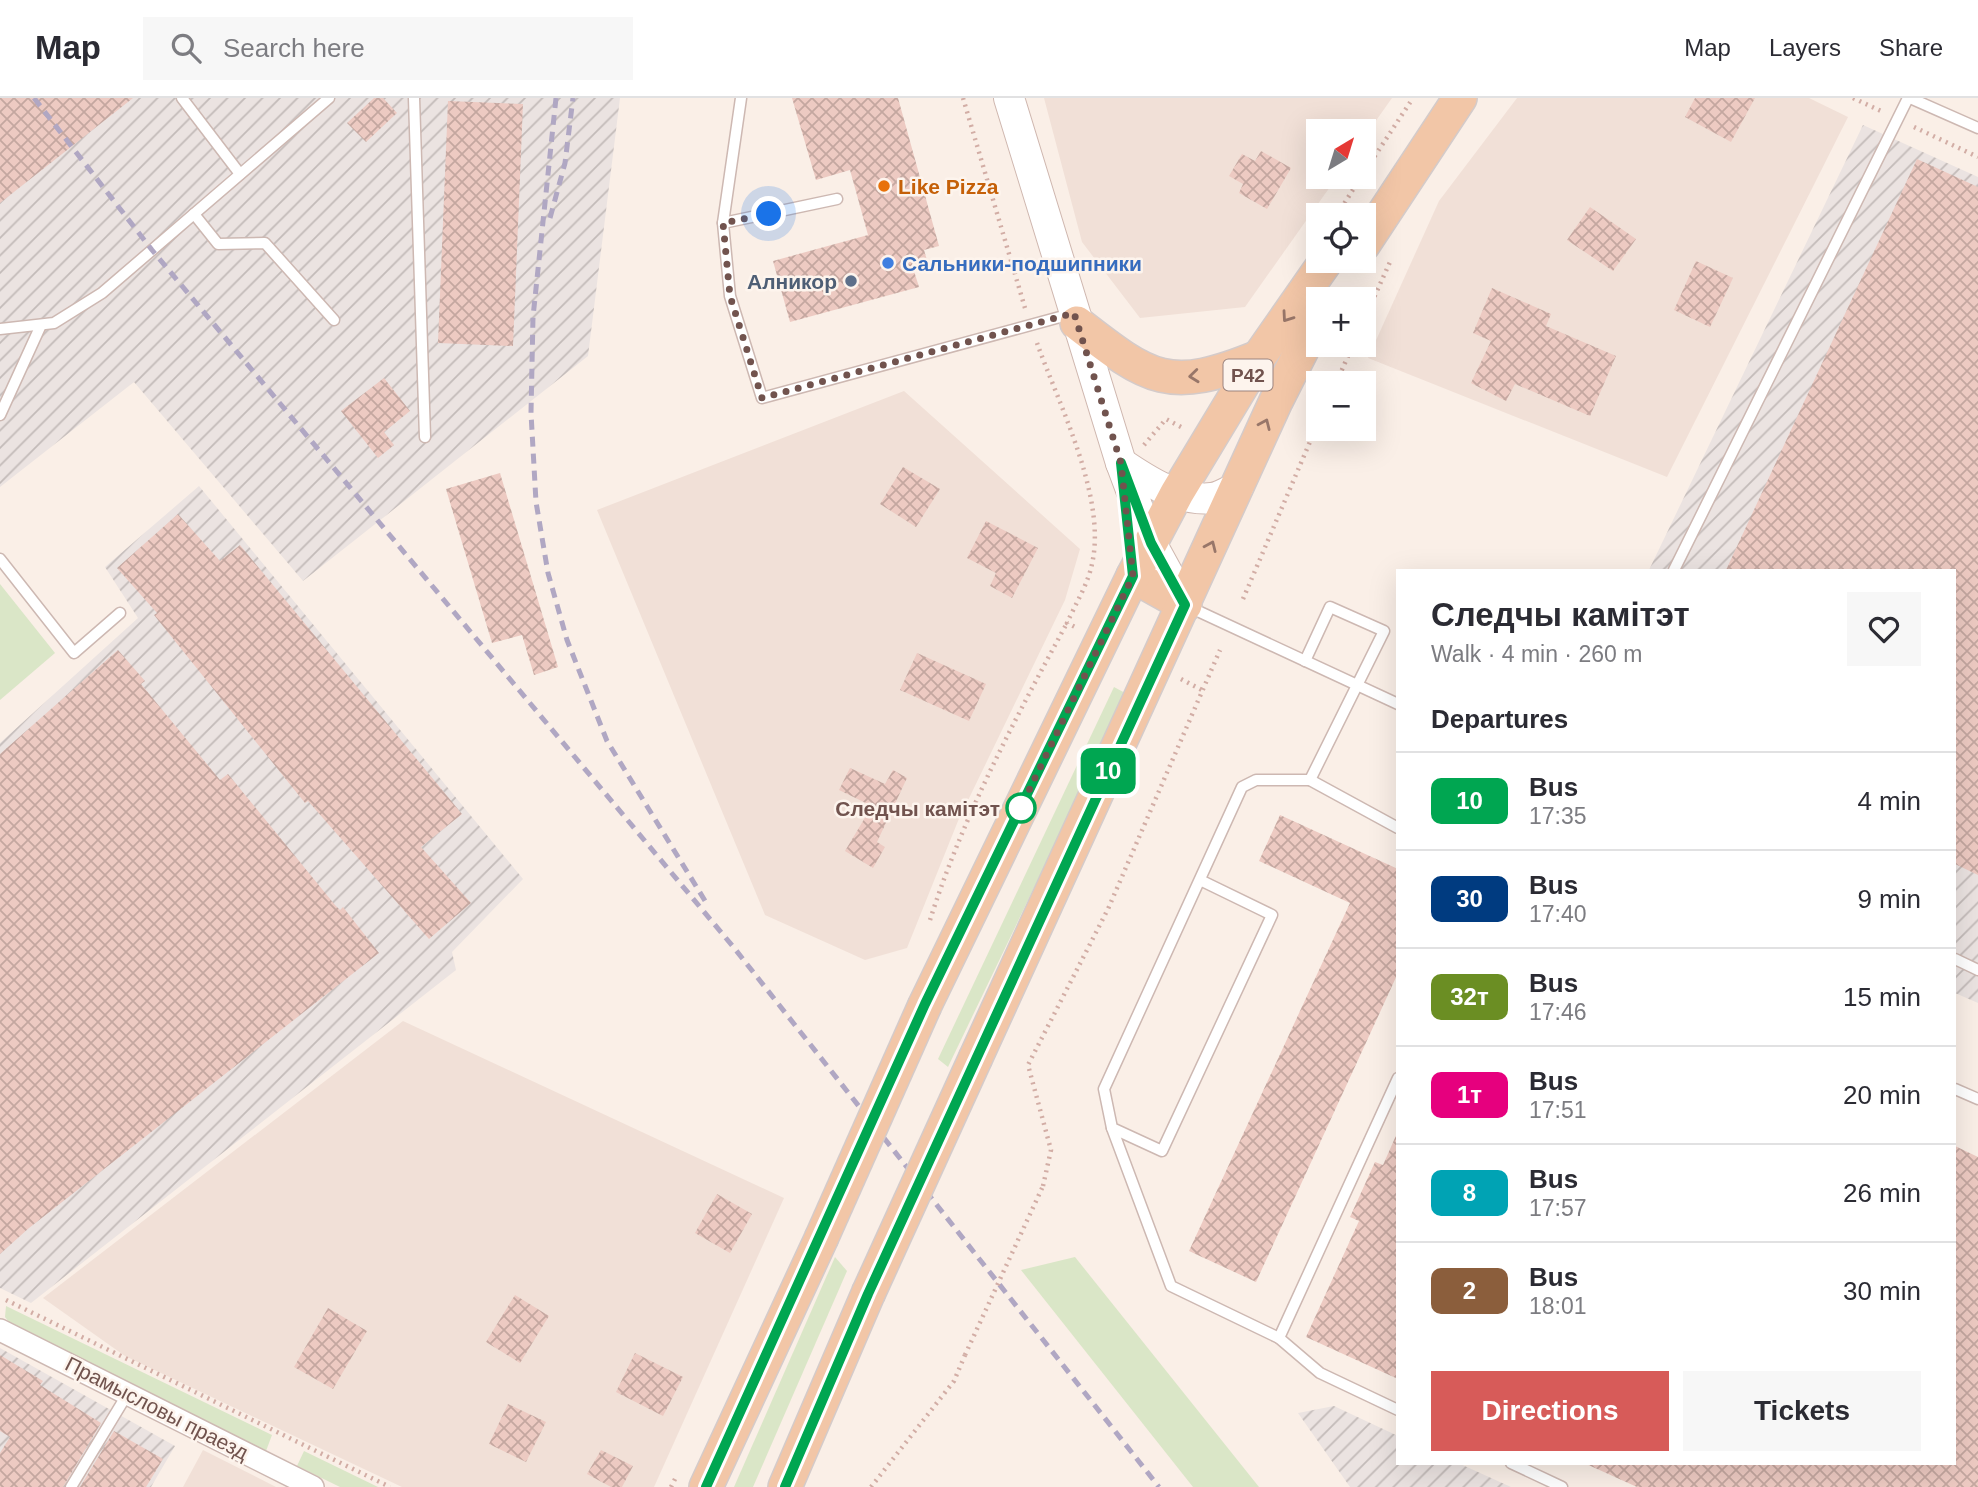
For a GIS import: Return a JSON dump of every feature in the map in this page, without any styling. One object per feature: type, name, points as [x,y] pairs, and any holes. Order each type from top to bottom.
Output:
[{"type":"main road","points":[[1366,203],[1415,133],[1446,98]]},
{"type":"main road","points":[[1376,226],[1460,98]]},
{"type":"main road","name":"Р42","points":[[706,1487],[821,1239],[925,1004],[1133,576],[1177,493],[1259,357],[1318,273]]},
{"type":"main road","points":[[1076,318],[1139,369],[1168,378],[1196,377],[1225,371],[1259,357]]},
{"type":"main road","name":"Р42","points":[[785,1487],[868,1294],[1276,401],[1306,342]]},
{"type":"main road","points":[[1133,576],[1185,605]]},
{"type":"street","points":[[1009,98],[1076,318],[1132,454],[1151,543],[1185,605]]},
{"type":"street","points":[[1132,454],[1152,484],[1177,493],[1213,498],[1238,487]]},
{"type":"street","points":[[1132,454],[1133,576]]},
{"type":"street","name":"Прамысловы праезд","points":[[0,1330],[313,1487]]},
{"type":"lane","points":[[182,98],[240,174]]},
{"type":"lane","points":[[0,329],[54,323],[102,293],[329,98]]},
{"type":"lane","points":[[414,98],[425,437]]},
{"type":"lane","points":[[741,98],[723,223],[730,296],[762,398],[1030,325],[1076,318]]},
{"type":"lane","points":[[1675,569],[1909,98],[1978,128]]},
{"type":"lane","points":[[723,223],[837,199]]},
{"type":"lane","points":[[194,214],[218,244],[265,243],[334,320]]},
{"type":"lane","points":[[0,415],[41,325]]},
{"type":"lane","points":[[0,559],[74,653],[120,612]]},
{"type":"lane","points":[[1185,605],[1396,703]]},
{"type":"lane","points":[[1305,661],[1330,607],[1384,631],[1310,780]]},
{"type":"lane","points":[[1396,827],[1310,780],[1256,780],[1242,787],[1104,1089],[1112,1128],[1171,1286],[1279,1338],[1320,1373],[1396,1409]]},
{"type":"lane","points":[[1112,1128],[1162,1151],[1272,915],[1200,880]]},
{"type":"lane","points":[[1956,959],[1978,970]]},
{"type":"lane","points":[[1279,1338],[1396,1082]]},
{"type":"lane","points":[[1956,1089],[1978,1100]]},
{"type":"lane","points":[[71,1487],[128,1393]]},
{"type":"lane","points":[[1515,1465],[1562,1487]]},
{"type":"path","points":[[927,928],[945,872],[1015,719],[1068,623],[1092,564],[1095,520],[1080,462],[1030,325],[963,98]]},
{"type":"path","points":[[1376,154],[1413,98]]},
{"type":"path","points":[[1132,454],[1166,419]]},
{"type":"path","points":[[1243,599],[1311,441]]},
{"type":"path","points":[[1068,623],[1085,632]]},
{"type":"path","points":[[871,1487],[954,1381],[1043,1186],[1051,1150],[1028,1065],[1108,909],[1220,650]]},
{"type":"path","points":[[1177,677],[1202,690]]},
{"type":"path","points":[[6,1300],[390,1487]]},
{"type":"shaded area","points":[[0,98],[620,98],[588,356],[303,581],[134,382],[0,487]]},
{"type":"shaded area","points":[[1044,98],[1392,98],[1376,121],[1306,119],[1306,189],[1329,189],[1319,203],[1306,203],[1306,221],[1245,307],[1140,318],[1082,242]]},
{"type":"shaded area","points":[[1517,98],[1809,98],[1848,117],[1667,477],[1368,358],[1376,357],[1376,340],[1439,201]]},
{"type":"shaded area","points":[[1863,125],[1978,177],[1978,1003],[1956,993],[1956,569],[1649,569]]},
{"type":"shaded area","points":[[904,391],[1080,549],[1065,600],[958,821],[907,948],[865,960],[765,915],[597,510]]},
{"type":"shaded area","points":[[199,486],[523,879],[452,952],[456,970],[31,1303],[0,1288],[0,743],[138,618],[105,567]]},
{"type":"shaded area","points":[[403,1021],[784,1198],[654,1487],[402,1487],[125,1356],[43,1298]]},
{"type":"shaded area","points":[[0,1348],[175,1446],[151,1487],[0,1487]]},
{"type":"shaded area","points":[[1334,1406],[1396,1435],[1396,1465],[1462,1465],[1511,1487],[1350,1487],[1298,1413]]},
{"type":"shaded area","points":[[203,1450],[276,1487],[183,1487]]},
{"type":"green space","points":[[0,584],[55,653],[0,700]]},
{"type":"green space","points":[[1114,687],[1127,694],[948,1067],[938,1059]]},
{"type":"green space","points":[[835,1257],[847,1271],[753,1487],[734,1487]]},
{"type":"green space","points":[[1075,1257],[1259,1487],[1193,1487],[1021,1270]]},
{"type":"green space","points":[[6,1306],[272,1435],[266,1451],[12,1326],[5,1317]]},
{"type":"green space","points":[[304,1451],[378,1487],[340,1487],[297,1466]]},
{"type":"building","points":[[0,98],[133,98],[0,203]]},
{"type":"building","points":[[374,98],[383,98],[397,113],[366,142],[347,123]]},
{"type":"building","points":[[792,98],[898,98],[939,246],[924,250],[929,267],[914,271],[919,287],[790,322],[773,261],[868,235],[850,170],[816,180]]},
{"type":"building","points":[[1695,98],[1755,98],[1731,142],[1685,117]]},
{"type":"building","points":[[448,101],[523,104],[513,346],[438,343]]},
{"type":"building","points":[[1261,151],[1291,168],[1267,209],[1239,193],[1243,184],[1229,176],[1242,154],[1255,161]]},
{"type":"building","points":[[1917,159],[1978,187],[1978,875],[1956,864],[1956,569],[1726,569]]},
{"type":"building","points":[[1590,207],[1636,239],[1613,271],[1567,240]]},
{"type":"building","points":[[1696,261],[1733,278],[1710,327],[1674,310]]},
{"type":"building","points":[[1492,288],[1551,314],[1546,326],[1616,356],[1590,416],[1515,384],[1506,401],[1471,383],[1491,341],[1473,333]]},
{"type":"building","points":[[384,378],[410,411],[384,432],[394,445],[378,458],[341,411]]},
{"type":"building","points":[[903,467],[940,489],[916,527],[880,504]]},
{"type":"building","points":[[500,473],[558,667],[534,675],[522,635],[492,643],[446,489]]},
{"type":"building","points":[[178,514],[220,561],[240,545],[462,814],[421,847],[471,903],[429,939],[308,801],[305,803],[154,615],[157,613],[117,568]]},
{"type":"building","points":[[986,521],[1038,548],[1012,598],[990,586],[996,573],[967,558]]},
{"type":"building","points":[[118,650],[145,681],[141,684],[220,780],[228,774],[335,905],[340,910],[343,907],[379,953],[29,1228],[0,1254],[0,754]]},
{"type":"building","points":[[917,653],[986,684],[969,721],[900,690]]},
{"type":"building","points":[[850,768],[885,784],[893,770],[907,778],[877,842],[885,847],[873,868],[845,851],[872,806],[839,790]]},
{"type":"building","points":[[1280,815],[1396,868],[1396,977],[1256,1282],[1189,1251],[1350,903],[1259,861]]},
{"type":"building","points":[[1396,1136],[1396,1378],[1306,1337],[1359,1221],[1350,1217],[1375,1162],[1383,1165]]},
{"type":"building","points":[[1956,1146],[1978,1157],[1978,1487],[1637,1487],[1588,1465],[1956,1465]]},
{"type":"building","points":[[717,1194],[752,1214],[730,1253],[695,1233]]},
{"type":"building","points":[[515,1295],[549,1316],[520,1363],[486,1342]]},
{"type":"building","points":[[328,1308],[367,1331],[333,1389],[294,1367]]},
{"type":"building","points":[[635,1353],[683,1377],[663,1416],[616,1392]]},
{"type":"building","points":[[0,1355],[43,1381],[40,1385],[101,1423],[63,1487],[0,1487],[0,1453],[10,1437],[0,1431]]},
{"type":"building","points":[[508,1404],[546,1422],[526,1462],[489,1444]]},
{"type":"building","points":[[114,1431],[163,1459],[146,1487],[80,1487]]},
{"type":"building","points":[[601,1450],[633,1466],[622,1487],[611,1487],[587,1474]]},
{"type":"railway","points":[[34,98],[152,250],[735,949],[1159,1487]]},
{"type":"railway","points":[[556,98],[533,317],[531,413],[536,502],[548,573],[567,640],[607,741],[707,904]]},
{"type":"railway","points":[[550,218],[565,163],[573,98]]},
{"type":"bus line","name":"10","points":[[706,1487],[821,1239],[925,1004],[1133,576],[1121,463],[1151,543],[1185,605],[868,1294],[785,1487]]},
{"type":"place","name":"Like Pizza","points":[[884,186]]},
{"type":"place","name":"Сальники-подшипники","points":[[888,263]]},
{"type":"place","name":"Алникор","points":[[851,281]]},
{"type":"place","name":"Следчы камітэт","points":[[1021,808]]},
{"type":"route","points":[[769,214],[723,223],[730,296],[762,398],[1074,313],[1121,463],[1133,576],[1019,811],[1021,808]]}]
